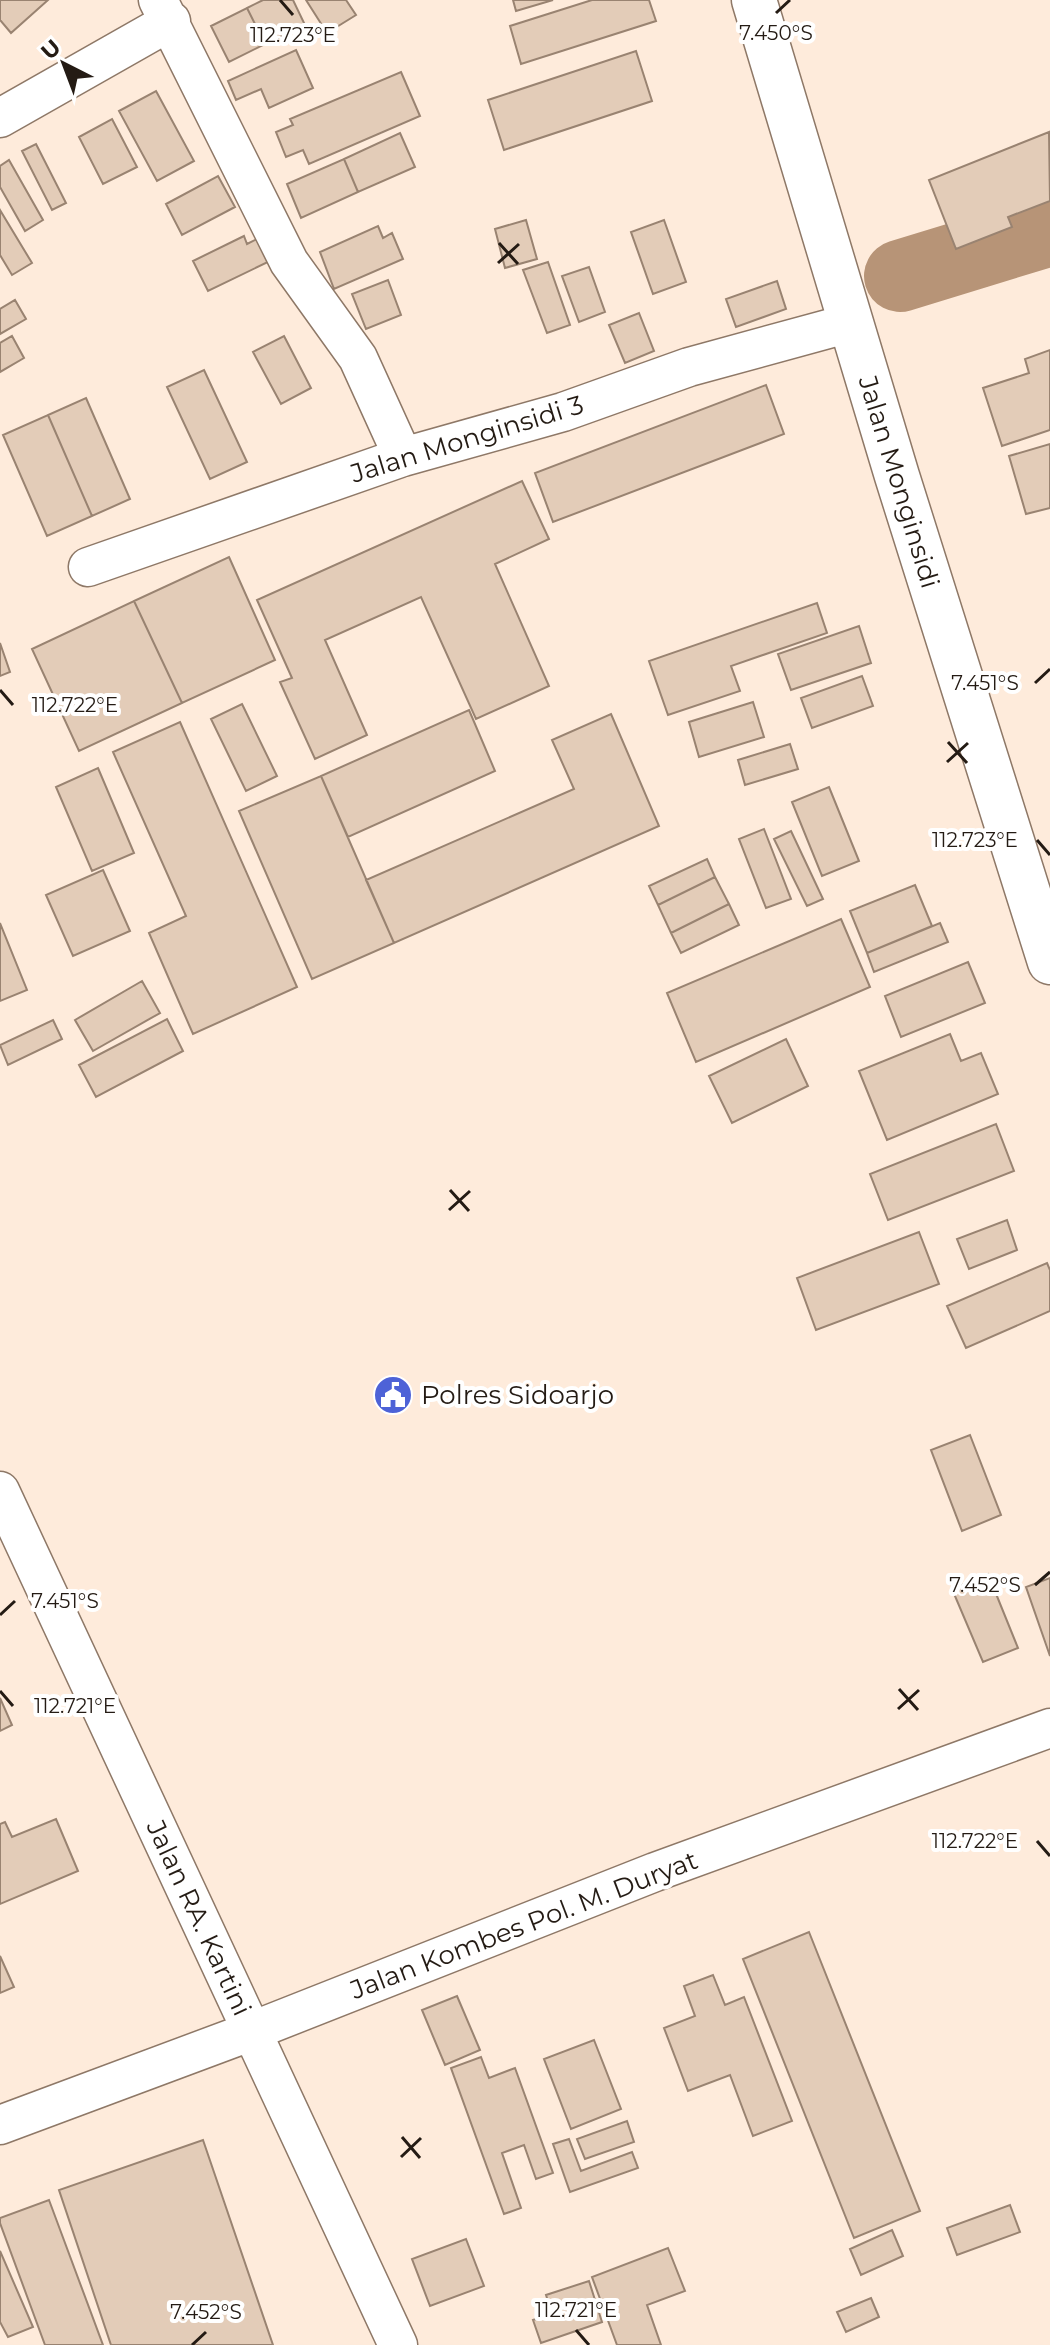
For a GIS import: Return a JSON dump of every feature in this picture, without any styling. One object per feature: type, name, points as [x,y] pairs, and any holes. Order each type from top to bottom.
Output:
[{"type":"main road","name":"Jalan Monginsidi","points":[[754,0],[850,323],[1050,962]]},
{"type":"street","points":[[0,118],[165,10],[289,262],[358,358],[403,457]]},
{"type":"street","name":"Jalan Monginsidi 3","points":[[88,567],[403,457],[563,412],[689,367],[850,323]]},
{"type":"street","name":"Jalan RA. Kartini","points":[[0,1491],[398,2345]]},
{"type":"street","name":"Jalan Kombes Pol. M. Duryat","points":[[0,2125],[252,2031],[655,1872],[1050,1728]]},
{"type":"building","points":[[0,0],[48,0],[11,33],[0,20]]},
{"type":"building","points":[[263,0],[293,0],[305,25],[265,44],[247,8]]},
{"type":"building","points":[[306,0],[346,0],[356,15],[327,33]]},
{"type":"building","points":[[513,0],[553,0],[516,11]]},
{"type":"building","points":[[592,0],[649,0],[656,21],[521,64],[510,26]]},
{"type":"building","points":[[247,8],[265,44],[229,62],[211,26]]},
{"type":"building","points":[[296,50],[313,88],[269,108],[261,89],[236,100],[228,81]]},
{"type":"building","points":[[636,51],[652,101],[504,150],[488,100]]},
{"type":"building","points":[[401,72],[420,116],[309,164],[303,150],[286,157],[276,132],[293,125],[290,119]]},
{"type":"building","points":[[156,91],[194,161],[157,181],[119,111]]},
{"type":"building","points":[[112,119],[137,167],[103,184],[79,137]]},
{"type":"building","points":[[1049,132],[1050,201],[1008,217],[1012,227],[956,249],[929,180]]},
{"type":"building","points":[[400,133],[415,167],[358,192],[344,159]]},
{"type":"building","points":[[36,144],[66,203],[52,210],[22,151]]},
{"type":"building","points":[[344,159],[358,192],[301,218],[287,184]]},
{"type":"building","points":[[9,160],[43,220],[25,231],[0,187],[0,166]]},
{"type":"building","points":[[218,176],[235,207],[182,235],[166,204]]},
{"type":"building","points":[[0,210],[32,263],[12,275],[0,255]]},
{"type":"building","points":[[526,220],[537,259],[505,268],[495,229]]},
{"type":"building","points":[[664,220],[686,282],[653,294],[631,232]]},
{"type":"building","points":[[378,226],[383,238],[392,233],[403,259],[334,289],[320,252]]},
{"type":"building","points":[[244,236],[247,244],[261,237],[272,260],[208,291],[193,261]]},
{"type":"building","points":[[548,262],[570,325],[547,333],[523,270]]},
{"type":"building","points":[[589,267],[605,312],[579,322],[562,276]]},
{"type":"building","points":[[388,280],[401,315],[366,329],[352,294]]},
{"type":"building","points":[[777,281],[786,309],[736,327],[726,299]]},
{"type":"building","points":[[15,300],[26,319],[0,334],[0,309]]},
{"type":"building","points":[[639,313],[654,351],[625,363],[609,325]]},
{"type":"building","points":[[12,336],[24,358],[0,372],[0,343]]},
{"type":"building","points":[[284,336],[311,388],[281,404],[253,352]]},
{"type":"building","points":[[1050,350],[1050,430],[1002,446],[983,388],[1029,373],[1025,359]]},
{"type":"building","points":[[204,370],[247,462],[210,479],[167,387]]},
{"type":"building","points":[[766,385],[784,434],[553,522],[535,473]]},
{"type":"building","points":[[86,398],[130,499],[92,516],[48,415]]},
{"type":"building","points":[[48,415],[92,516],[47,536],[3,435]]},
{"type":"building","points":[[1050,444],[1050,508],[1026,514],[1009,456]]},
{"type":"building","points":[[522,481],[549,539],[495,564],[549,686],[476,719],[421,597],[325,640],[367,735],[315,759],[280,682],[292,678],[257,600]]},
{"type":"building","points":[[229,557],[275,660],[182,703],[134,601]]},
{"type":"building","points":[[134,601],[182,703],[79,751],[32,649]]},
{"type":"building","points":[[817,603],[827,633],[731,666],[740,691],[668,715],[649,661]]},
{"type":"building","points":[[859,626],[871,663],[791,690],[778,654]]},
{"type":"building","points":[[0,643],[10,672],[0,676]]},
{"type":"building","points":[[862,676],[873,706],[812,728],[801,698]]},
{"type":"building","points":[[753,702],[764,737],[699,757],[689,722]]},
{"type":"building","points":[[242,704],[277,776],[246,791],[211,719]]},
{"type":"building","points":[[469,710],[495,771],[348,837],[321,776]]},
{"type":"building","points":[[611,714],[659,826],[394,943],[366,880],[574,789],[552,740]]},
{"type":"building","points":[[180,722],[297,987],[193,1034],[149,933],[186,916],[113,752]]},
{"type":"building","points":[[790,744],[798,769],[745,785],[738,760]]},
{"type":"building","points":[[98,768],[134,853],[92,871],[56,787]]},
{"type":"building","points":[[321,776],[394,943],[312,979],[239,811]]},
{"type":"building","points":[[829,787],[859,861],[822,876],[792,802]]},
{"type":"building","points":[[764,829],[791,899],[766,908],[739,839]]},
{"type":"building","points":[[791,831],[823,899],[807,906],[774,839]]},
{"type":"building","points":[[707,859],[715,877],[658,905],[649,886]]},
{"type":"building","points":[[103,870],[130,931],[73,956],[46,895]]},
{"type":"building","points":[[715,877],[729,904],[671,933],[658,905]]},
{"type":"building","points":[[915,885],[932,926],[867,953],[850,911]]},
{"type":"building","points":[[729,904],[739,925],[681,953],[671,933]]},
{"type":"building","points":[[841,919],[870,987],[696,1062],[667,993]]},
{"type":"building","points":[[0,923],[27,990],[0,1001]]},
{"type":"building","points":[[940,923],[948,942],[874,972],[867,953]]},
{"type":"building","points":[[968,962],[985,1003],[901,1037],[885,996]]},
{"type":"building","points":[[142,981],[160,1013],[93,1051],[75,1020]]},
{"type":"building","points":[[167,1019],[183,1051],[96,1097],[79,1065]]},
{"type":"building","points":[[53,1020],[62,1039],[8,1065],[0,1045]]},
{"type":"building","points":[[950,1034],[961,1061],[981,1053],[998,1094],[887,1140],[859,1071]]},
{"type":"building","points":[[786,1039],[808,1086],[732,1123],[709,1076]]},
{"type":"building","points":[[996,1124],[1014,1171],[888,1220],[870,1174]]},
{"type":"building","points":[[1007,1220],[1017,1250],[969,1269],[957,1239]]},
{"type":"building","points":[[919,1232],[939,1284],[816,1330],[797,1278]]},
{"type":"building","points":[[1047,1263],[1050,1270],[1050,1311],[966,1348],[947,1306]]},
{"type":"building","points":[[970,1435],[1001,1515],[962,1531],[931,1450]]},
{"type":"building","points":[[988,1574],[1018,1648],[983,1662],[952,1589]]},
{"type":"building","points":[[1050,1578],[1050,1656],[1026,1587]]},
{"type":"building","points":[[0,1698],[12,1725],[0,1731]]},
{"type":"building","points":[[56,1819],[78,1871],[0,1904],[0,1824],[5,1822],[12,1837]]},
{"type":"building","points":[[809,1932],[920,2211],[854,2238],[743,1959]]},
{"type":"building","points":[[0,1956],[14,1987],[0,1993]]},
{"type":"building","points":[[713,1975],[725,2005],[744,1997],[792,2121],[753,2136],[730,2075],[688,2091],[664,2028],[695,2016],[684,1986]]},
{"type":"building","points":[[457,1996],[480,2050],[445,2065],[422,2010]]},
{"type":"building","points":[[594,2040],[621,2109],[571,2129],[544,2059]]},
{"type":"building","points":[[481,2057],[489,2078],[515,2068],[553,2173],[536,2179],[524,2145],[502,2153],[521,2208],[504,2214],[451,2068]]},
{"type":"building","points":[[627,2121],[634,2142],[585,2159],[577,2139]]},
{"type":"building","points":[[569,2139],[581,2171],[632,2152],[638,2168],[570,2192],[553,2144]]},
{"type":"building","points":[[203,2140],[273,2345],[111,2345],[59,2190]]},
{"type":"building","points":[[49,2200],[103,2345],[45,2345],[0,2218]]},
{"type":"building","points":[[1010,2205],[1020,2232],[957,2255],[947,2228]]},
{"type":"building","points":[[892,2230],[903,2256],[861,2275],[850,2249]]},
{"type":"building","points":[[466,2239],[484,2286],[430,2306],[412,2259]]},
{"type":"building","points":[[668,2248],[685,2291],[647,2305],[661,2345],[617,2345],[592,2277]]},
{"type":"building","points":[[0,2251],[33,2327],[8,2337],[0,2322]]},
{"type":"building","points":[[589,2281],[602,2322],[541,2343],[533,2320],[552,2314],[546,2295]]},
{"type":"building","points":[[871,2298],[879,2317],[846,2332],[837,2312]]},
{"type":"waterway","points":[[900,276],[1050,230]]},
{"type":"place","name":"Polres Sidoarjo","points":[[393,1395]]}]
